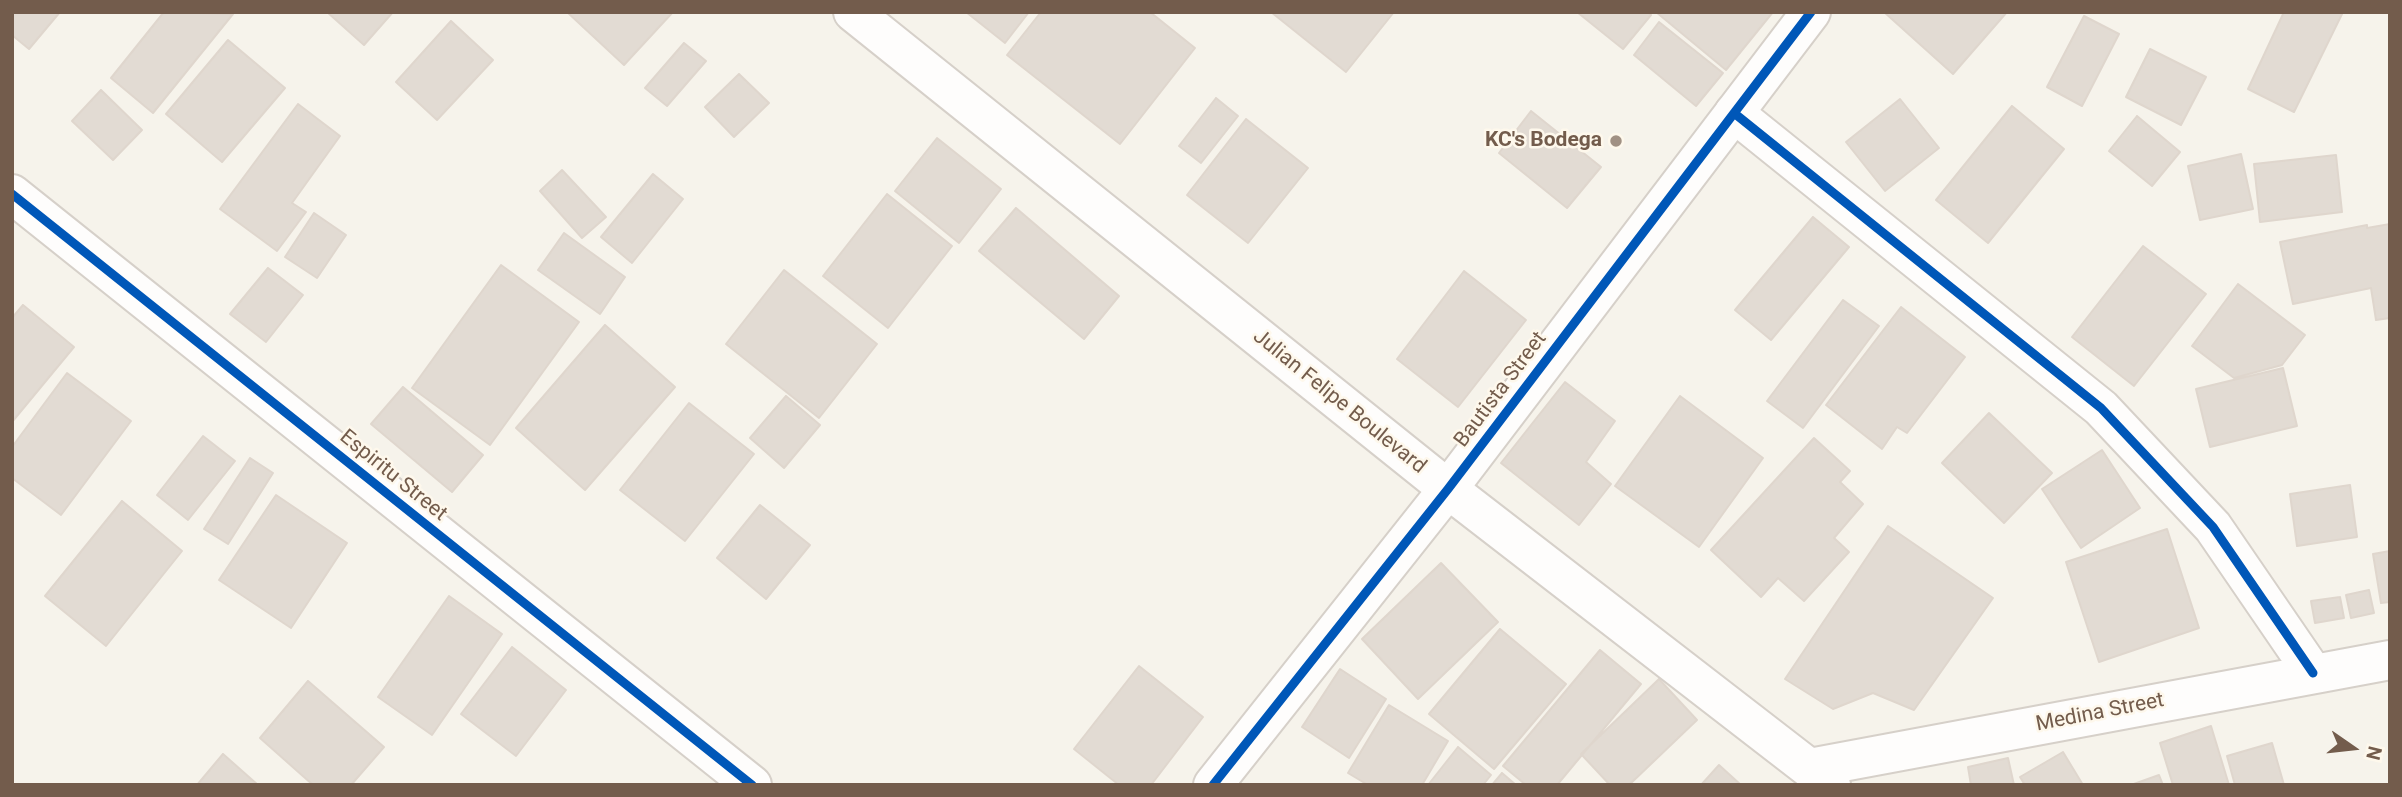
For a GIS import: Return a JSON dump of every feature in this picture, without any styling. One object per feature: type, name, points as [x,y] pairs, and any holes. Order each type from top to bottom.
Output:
[{"type":"street","name":"Julian Felipe Boulevard","points":[[853,12],[1448,489],[1820,776]]},
{"type":"street","name":"Bautista Street","points":[[1213,785],[1448,489],[1811,12]]},
{"type":"street","points":[[1734,113],[2101,408],[2213,527],[2313,673]]},
{"type":"street","name":"Espiritu Street","points":[[12,194],[752,785]]},
{"type":"street","name":"Medina Street","points":[[1820,776],[2313,673],[2390,660]]},
{"type":"building","points":[[12,12],[60,12],[29,49],[12,35]]},
{"type":"building","points":[[164,12],[233,14],[153,113],[111,78]]},
{"type":"building","points":[[327,12],[393,12],[364,45]]},
{"type":"building","points":[[567,12],[673,12],[624,65]]},
{"type":"building","points":[[966,12],[1029,12],[1005,43]]},
{"type":"building","points":[[1041,12],[1150,12],[1195,48],[1120,144],[1007,55]]},
{"type":"building","points":[[1271,12],[1394,12],[1346,72]]},
{"type":"building","points":[[1577,12],[1648,12],[1651,15],[1623,49]]},
{"type":"building","points":[[1656,12],[1773,12],[1726,70]]},
{"type":"building","points":[[1884,12],[2007,12],[1953,74]]},
{"type":"building","points":[[2284,12],[2343,12],[2294,112],[2248,89]]},
{"type":"building","points":[[2084,16],[2119,34],[2082,106],[2047,87]]},
{"type":"building","points":[[451,21],[493,60],[437,120],[396,82]]},
{"type":"building","points":[[1659,22],[1723,73],[1696,106],[1634,55]]},
{"type":"building","points":[[228,40],[285,88],[222,162],[166,114]]},
{"type":"building","points":[[684,43],[706,61],[667,106],[645,88]]},
{"type":"building","points":[[2150,49],[2206,77],[2181,125],[2126,97]]},
{"type":"building","points":[[739,74],[769,103],[734,137],[705,107]]},
{"type":"building","points":[[101,90],[142,130],[113,160],[72,121]]},
{"type":"building","points":[[1216,98],[1238,116],[1201,163],[1179,146]]},
{"type":"building","points":[[1900,99],[1939,148],[1885,191],[1846,142]]},
{"type":"building","points":[[298,104],[340,136],[292,203],[306,212],[277,251],[220,209]]},
{"type":"building","points":[[2012,106],[2064,149],[1988,243],[1936,200]]},
{"type":"building","points":[[1531,111],[1601,167],[1567,208],[1499,153]]},
{"type":"building","points":[[2137,116],[2180,152],[2152,186],[2109,151]]},
{"type":"building","points":[[1246,119],[1308,168],[1248,243],[1187,195]]},
{"type":"building","points":[[937,138],[1001,189],[959,243],[895,191]]},
{"type":"building","points":[[2241,154],[2253,209],[2200,220],[2188,166]]},
{"type":"building","points":[[2336,155],[2342,212],[2260,222],[2254,164]]},
{"type":"building","points":[[562,170],[606,217],[582,238],[540,191]]},
{"type":"building","points":[[653,174],[683,199],[632,263],[601,237]]},
{"type":"building","points":[[887,194],[952,246],[888,328],[823,276]]},
{"type":"building","points":[[1016,208],[1119,296],[1084,339],[979,251]]},
{"type":"building","points":[[314,213],[346,235],[317,278],[285,257]]},
{"type":"building","points":[[1813,217],[1849,247],[1771,340],[1735,310]]},
{"type":"building","points":[[2390,224],[2390,318],[2376,320],[2371,288],[2293,304],[2280,242],[2367,225],[2367,228]]},
{"type":"building","points":[[564,233],[625,277],[600,314],[538,270]]},
{"type":"building","points":[[2143,246],[2206,294],[2134,386],[2072,337]]},
{"type":"building","points":[[501,265],[579,322],[490,445],[412,388]]},
{"type":"building","points":[[268,268],[303,295],[266,342],[230,314]]},
{"type":"building","points":[[784,270],[877,344],[819,418],[726,344]]},
{"type":"building","points":[[1464,271],[1526,320],[1458,407],[1397,359]]},
{"type":"building","points":[[2238,284],[2305,335],[2282,365],[2234,378],[2192,346]]},
{"type":"building","points":[[1843,300],[1879,326],[1803,428],[1767,401]]},
{"type":"building","points":[[23,305],[74,347],[12,422],[12,318]]},
{"type":"building","points":[[1901,307],[1965,357],[1907,433],[1897,427],[1882,449],[1826,405]]},
{"type":"building","points":[[605,325],[675,387],[585,490],[516,428]]},
{"type":"building","points":[[2283,368],[2297,426],[2210,447],[2196,389]]},
{"type":"building","points":[[67,373],[131,421],[61,515],[12,478],[12,447]]},
{"type":"building","points":[[1565,382],[1615,421],[1586,462],[1611,484],[1579,525],[1501,463]]},
{"type":"building","points":[[403,387],[483,455],[452,492],[371,424]]},
{"type":"building","points":[[786,396],[820,425],[784,468],[750,438]]},
{"type":"building","points":[[1680,396],[1763,458],[1699,547],[1615,486]]},
{"type":"building","points":[[689,403],[754,454],[685,541],[620,490]]},
{"type":"building","points":[[1989,413],[2052,473],[2004,523],[1942,463]]},
{"type":"building","points":[[203,436],[235,461],[188,520],[157,495]]},
{"type":"building","points":[[1814,438],[1850,471],[1840,482],[1863,504],[1834,538],[1849,552],[1804,601],[1778,578],[1761,597],[1711,550]]},
{"type":"building","points":[[2102,450],[2140,508],[2081,548],[2042,489]]},
{"type":"building","points":[[250,458],[273,473],[228,544],[204,529]]},
{"type":"building","points":[[2350,485],[2357,537],[2297,546],[2290,494]]},
{"type":"building","points":[[276,495],[347,543],[291,628],[219,580]]},
{"type":"building","points":[[122,501],[182,551],[106,646],[45,596]]},
{"type":"building","points":[[760,505],[810,545],[766,599],[717,558]]},
{"type":"building","points":[[1888,526],[1993,598],[1914,710],[1873,693],[1833,709],[1785,679]]},
{"type":"building","points":[[2167,529],[2199,628],[2099,662],[2066,562]]},
{"type":"building","points":[[2390,551],[2390,602],[2381,603],[2373,554]]},
{"type":"building","points":[[1441,563],[1498,622],[1418,699],[1362,639]]},
{"type":"building","points":[[2369,590],[2374,613],[2351,618],[2346,595]]},
{"type":"building","points":[[449,596],[502,634],[432,735],[378,697]]},
{"type":"building","points":[[2340,597],[2344,618],[2315,623],[2311,601]]},
{"type":"building","points":[[1500,629],[1566,684],[1494,769],[1429,714]]},
{"type":"building","points":[[512,647],[566,690],[516,756],[461,714]]},
{"type":"building","points":[[1600,650],[1641,684],[1557,785],[1526,785],[1503,766]]},
{"type":"building","points":[[1139,666],[1203,717],[1151,785],[1119,785],[1074,749]]},
{"type":"building","points":[[1340,669],[1386,699],[1349,758],[1302,727]]},
{"type":"building","points":[[1659,679],[1697,720],[1629,785],[1610,785],[1581,754]]},
{"type":"building","points":[[308,681],[384,747],[351,785],[313,785],[260,738]]},
{"type":"building","points":[[1389,705],[1448,741],[1422,785],[1368,785],[1348,773]]},
{"type":"building","points":[[2211,726],[2229,785],[2173,785],[2160,743]]},
{"type":"building","points":[[2272,743],[2284,785],[2235,785],[2227,756]]},
{"type":"building","points":[[1458,747],[1491,775],[1483,785],[1428,785]]},
{"type":"building","points":[[2063,752],[2083,785],[2025,785],[2020,777]]},
{"type":"building","points":[[223,754],[258,785],[197,785]]},
{"type":"building","points":[[2008,758],[2014,785],[1971,785],[1968,767]]},
{"type":"building","points":[[1719,765],[1741,785],[1701,785]]},
{"type":"building","points":[[1502,773],[1516,785],[1492,785]]},
{"type":"building","points":[[2159,775],[2163,785],[2131,785]]},
{"type":"cycle path","points":[[1213,785],[1448,489],[1811,12]]},
{"type":"cycle path","points":[[1734,113],[2101,408],[2213,527],[2313,673]]},
{"type":"cycle path","points":[[12,194],[752,785]]},
{"type":"place","name":"KC's Bodega","points":[[1616,141]]}]
